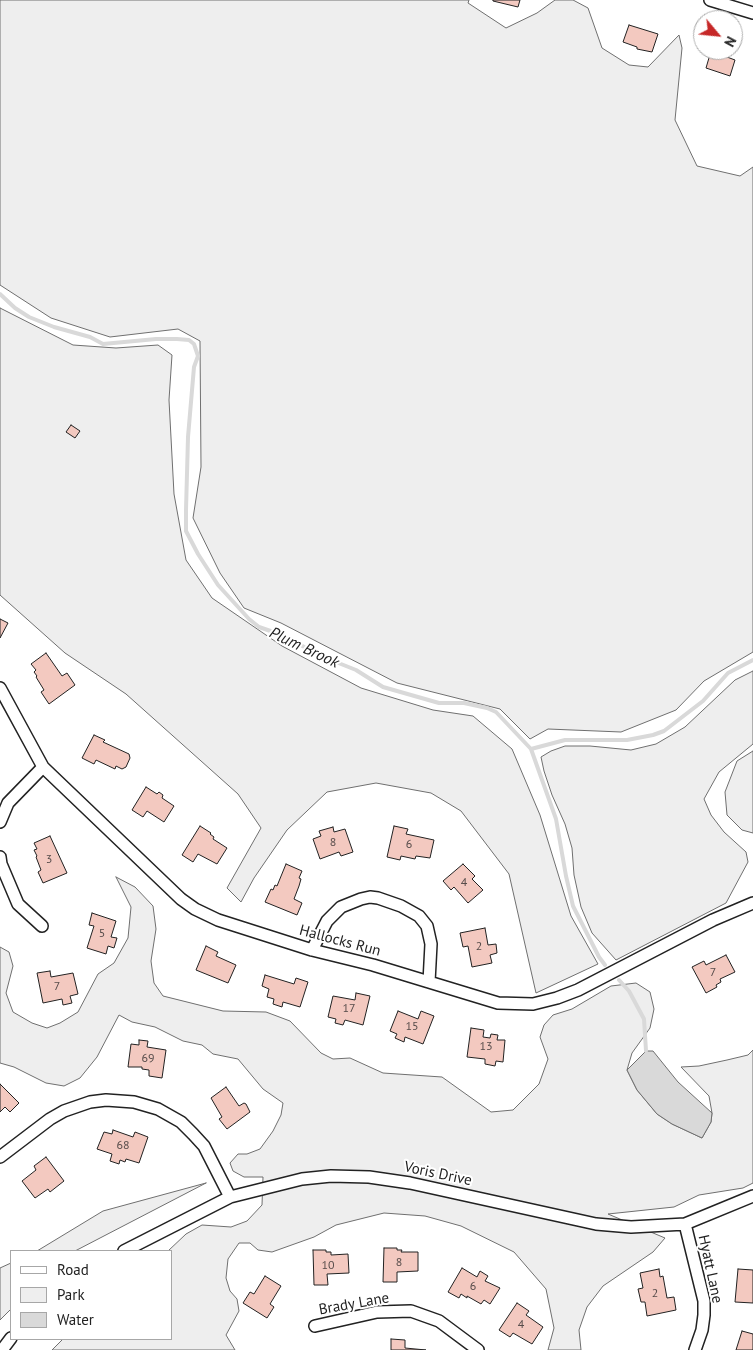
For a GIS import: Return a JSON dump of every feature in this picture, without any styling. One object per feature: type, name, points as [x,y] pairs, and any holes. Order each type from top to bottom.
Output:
[{"type":"street","points":[[710,0],[753,13]]},
{"type":"street","name":"Hallocks Run","points":[[0,688],[43,767],[181,899],[195,909],[218,920],[312,950],[373,965],[498,1003],[533,1004],[578,990],[713,920],[753,904]]},
{"type":"street","points":[[0,822],[8,803],[43,767]]},
{"type":"street","points":[[0,857],[1,864],[18,904],[42,926]]},
{"type":"street","points":[[312,950],[327,921],[341,907],[361,899],[378,898],[401,906],[419,916],[427,926],[430,944],[428,982]]},
{"type":"street","points":[[0,1157],[50,1119],[64,1111],[90,1102],[106,1100],[134,1102],[158,1110],[181,1122],[204,1146],[230,1197]]},
{"type":"street","name":"Voris Drive","points":[[126,1250],[230,1197],[302,1179],[331,1176],[369,1177],[410,1182],[596,1224],[631,1227],[684,1224],[753,1196]]},
{"type":"street","name":"Hyatt Lane","points":[[684,1224],[704,1301],[702,1330],[695,1350]]},
{"type":"street","name":"Brady Lane","points":[[315,1326],[378,1312],[411,1311],[440,1321],[478,1350]]},
{"type":"street","points":[[2,1350],[10,1339]]},
{"type":"green space","points":[[0,0],[469,0],[468,3],[506,28],[537,13],[555,0],[573,0],[588,8],[602,48],[629,65],[648,67],[679,35],[682,48],[675,120],[697,166],[740,176],[753,167],[753,652],[704,681],[676,710],[621,732],[548,729],[530,739],[500,709],[397,683],[281,623],[244,608],[220,573],[193,518],[201,467],[200,341],[178,329],[110,337],[51,318],[0,285]]},
{"type":"green space","points":[[0,308],[73,345],[116,348],[158,345],[172,355],[169,400],[174,494],[186,560],[212,598],[282,646],[361,688],[433,710],[473,716],[512,749],[540,815],[571,916],[598,964],[536,993],[509,874],[461,811],[431,793],[376,783],[327,792],[287,830],[254,878],[241,902],[227,888],[261,828],[238,794],[126,694],[65,653],[0,595]]},
{"type":"green space","points":[[753,671],[753,744],[719,772],[704,799],[711,815],[724,832],[746,852],[748,862],[726,903],[616,960],[592,933],[581,907],[574,875],[572,848],[565,824],[552,795],[541,757],[565,746],[590,746],[631,750],[656,744],[685,727],[735,680]]},
{"type":"green space","points":[[753,751],[753,833],[742,830],[727,815],[725,792],[737,761]]},
{"type":"green space","points":[[116,877],[135,887],[153,906],[156,929],[151,961],[154,983],[163,996],[223,1011],[266,1012],[290,1021],[321,1053],[333,1059],[350,1058],[383,1073],[442,1077],[491,1112],[513,1110],[539,1084],[548,1059],[540,1037],[544,1025],[553,1015],[572,1009],[611,986],[636,983],[650,992],[654,1009],[650,1028],[632,1053],[627,1070],[637,1090],[657,1114],[672,1124],[702,1138],[711,1122],[712,1113],[709,1096],[681,1067],[699,1066],[727,1060],[748,1055],[753,1050],[753,1183],[743,1188],[699,1195],[674,1207],[608,1214],[665,1238],[653,1252],[603,1286],[587,1307],[579,1330],[581,1350],[548,1350],[554,1328],[546,1289],[514,1252],[461,1226],[425,1216],[384,1213],[336,1225],[314,1237],[272,1252],[258,1250],[250,1243],[239,1243],[228,1259],[226,1278],[230,1291],[237,1299],[239,1311],[226,1335],[235,1350],[52,1350],[62,1340],[172,1340],[172,1250],[169,1250],[186,1234],[202,1225],[231,1227],[247,1221],[262,1205],[263,1177],[244,1177],[233,1171],[230,1163],[238,1154],[247,1154],[260,1149],[273,1131],[281,1115],[283,1103],[263,1089],[238,1059],[213,1054],[202,1045],[183,1041],[155,1027],[132,1022],[119,1015],[97,1057],[80,1078],[64,1086],[46,1083],[14,1067],[0,1063],[0,947],[9,952],[13,966],[6,993],[13,1012],[32,1023],[47,1028],[60,1023],[78,1012],[98,974],[114,963],[128,938],[131,907]]},
{"type":"green space","points":[[206,1183],[77,1250],[39,1250],[103,1211]]},
{"type":"green space","points":[[10,1263],[10,1310],[0,1320],[0,1268]]},
{"type":"water","points":[[646,1051],[653,1051],[678,1082],[712,1113],[711,1122],[702,1138],[672,1124],[657,1114],[637,1090],[627,1070]]},
{"type":"building","points":[[493,0],[520,0],[518,7]]},
{"type":"building","points":[[629,25],[658,34],[652,52],[637,49],[637,47],[623,42]]},
{"type":"building","points":[[708,60],[735,60],[730,76],[706,68]]},
{"type":"building","points":[[71,425],[80,431],[75,438],[66,432]]},
{"type":"building","points":[[0,619],[8,623],[0,638]]},
{"type":"building","points":[[46,653],[62,676],[67,673],[75,685],[49,704],[41,692],[44,690],[34,672],[36,670],[31,664]]},
{"type":"building","points":[[94,735],[105,740],[103,742],[129,754],[130,758],[126,767],[122,769],[116,766],[115,769],[96,760],[94,764],[82,758]]},
{"type":"building","points":[[146,787],[157,794],[159,792],[163,795],[162,798],[174,806],[164,822],[147,811],[143,817],[132,810]]},
{"type":"building","points":[[200,826],[211,833],[214,837],[213,839],[227,848],[217,864],[198,854],[193,862],[182,855]]},
{"type":"building","points":[[394,826],[408,829],[406,834],[434,840],[430,858],[416,856],[415,859],[401,856],[400,860],[387,857]]},
{"type":"building","points":[[333,827],[334,832],[345,829],[353,852],[341,856],[339,852],[320,859],[313,839],[321,836],[319,831]]},
{"type":"building","points":[[50,836],[67,873],[43,883],[38,872],[41,870],[34,850],[37,849],[34,843]]},
{"type":"building","points":[[286,864],[302,871],[294,899],[302,903],[297,915],[265,902],[271,889],[273,890],[275,885],[277,886]]},
{"type":"building","points":[[463,864],[475,876],[472,879],[483,890],[468,903],[454,887],[451,890],[443,881]]},
{"type":"building","points":[[92,913],[116,921],[111,937],[117,938],[114,948],[108,946],[106,954],[87,948],[94,926],[89,925]]},
{"type":"building","points":[[485,928],[488,945],[496,944],[497,953],[490,955],[492,963],[472,967],[468,946],[463,947],[460,933]]},
{"type":"building","points":[[206,946],[218,952],[216,956],[236,965],[228,983],[196,970]]},
{"type":"building","points":[[726,955],[735,972],[720,979],[721,982],[716,985],[717,987],[706,993],[692,967],[704,961],[706,965]]},
{"type":"building","points":[[50,971],[51,977],[73,973],[78,994],[70,996],[72,1003],[63,1005],[62,999],[43,1003],[37,973]]},
{"type":"building","points":[[265,975],[294,984],[296,978],[308,982],[300,1007],[283,1002],[282,1007],[273,1004],[274,999],[267,997],[269,989],[262,986]]},
{"type":"building","points":[[356,993],[370,996],[363,1025],[345,1020],[343,1025],[335,1023],[336,1019],[328,1017],[333,996],[355,1000]]},
{"type":"building","points":[[398,1011],[418,1019],[421,1011],[434,1016],[423,1044],[405,1037],[404,1042],[395,1038],[397,1034],[390,1031]]},
{"type":"building","points":[[471,1028],[484,1030],[483,1037],[490,1038],[491,1034],[498,1035],[497,1040],[505,1040],[503,1062],[496,1061],[495,1066],[485,1064],[485,1059],[467,1057]]},
{"type":"building","points":[[139,1040],[148,1041],[147,1047],[166,1050],[162,1078],[149,1076],[149,1070],[142,1069],[142,1067],[128,1067],[131,1044],[139,1045]]},
{"type":"building","points":[[0,1084],[19,1103],[10,1112],[5,1107],[0,1112]]},
{"type":"building","points":[[226,1087],[239,1106],[244,1103],[246,1104],[250,1112],[227,1129],[219,1119],[222,1117],[211,1098]]},
{"type":"building","points":[[113,1130],[133,1137],[135,1132],[148,1137],[139,1163],[126,1159],[125,1162],[120,1160],[119,1164],[110,1161],[112,1154],[97,1149],[104,1132],[112,1134]]},
{"type":"building","points":[[46,1157],[64,1181],[50,1192],[48,1189],[35,1198],[22,1181],[36,1170],[34,1166]]},
{"type":"building","points":[[384,1248],[397,1248],[397,1250],[402,1250],[401,1252],[418,1252],[418,1271],[397,1272],[397,1282],[383,1282]]},
{"type":"building","points":[[313,1250],[326,1250],[326,1252],[331,1252],[331,1255],[348,1254],[349,1273],[327,1274],[328,1285],[314,1285]]},
{"type":"building","points":[[462,1268],[477,1277],[480,1271],[488,1276],[485,1281],[500,1288],[490,1304],[484,1300],[481,1304],[461,1294],[459,1298],[448,1292]]},
{"type":"building","points":[[659,1269],[660,1277],[663,1276],[667,1298],[674,1297],[676,1310],[647,1316],[645,1302],[641,1302],[638,1289],[643,1288],[640,1273]]},
{"type":"building","points":[[738,1269],[753,1270],[753,1303],[735,1302]]},
{"type":"building","points":[[265,1276],[281,1286],[270,1304],[274,1307],[267,1318],[243,1303],[250,1292],[254,1294]]},
{"type":"building","points":[[517,1303],[529,1311],[526,1315],[543,1327],[532,1344],[513,1333],[510,1337],[499,1330]]},
{"type":"building","points":[[742,1331],[753,1334],[753,1350],[736,1350]]},
{"type":"building","points":[[391,1339],[405,1340],[405,1348],[426,1350],[391,1350]]},
{"type":"waterway","name":"Plum Brook","points":[[0,294],[15,308],[29,317],[54,327],[90,337],[103,344],[156,339],[189,340],[194,344],[198,356],[194,367],[188,437],[186,531],[218,585],[249,619],[259,627],[282,635],[321,656],[356,670],[383,687],[439,703],[464,703],[496,712],[531,749],[565,740],[627,740],[664,731],[703,701],[728,673],[753,660]]},
{"type":"waterway","points":[[531,749],[556,819],[573,906],[605,965]]},
{"type":"waterway","points":[[619,980],[629,991],[644,1019],[646,1051]]}]
